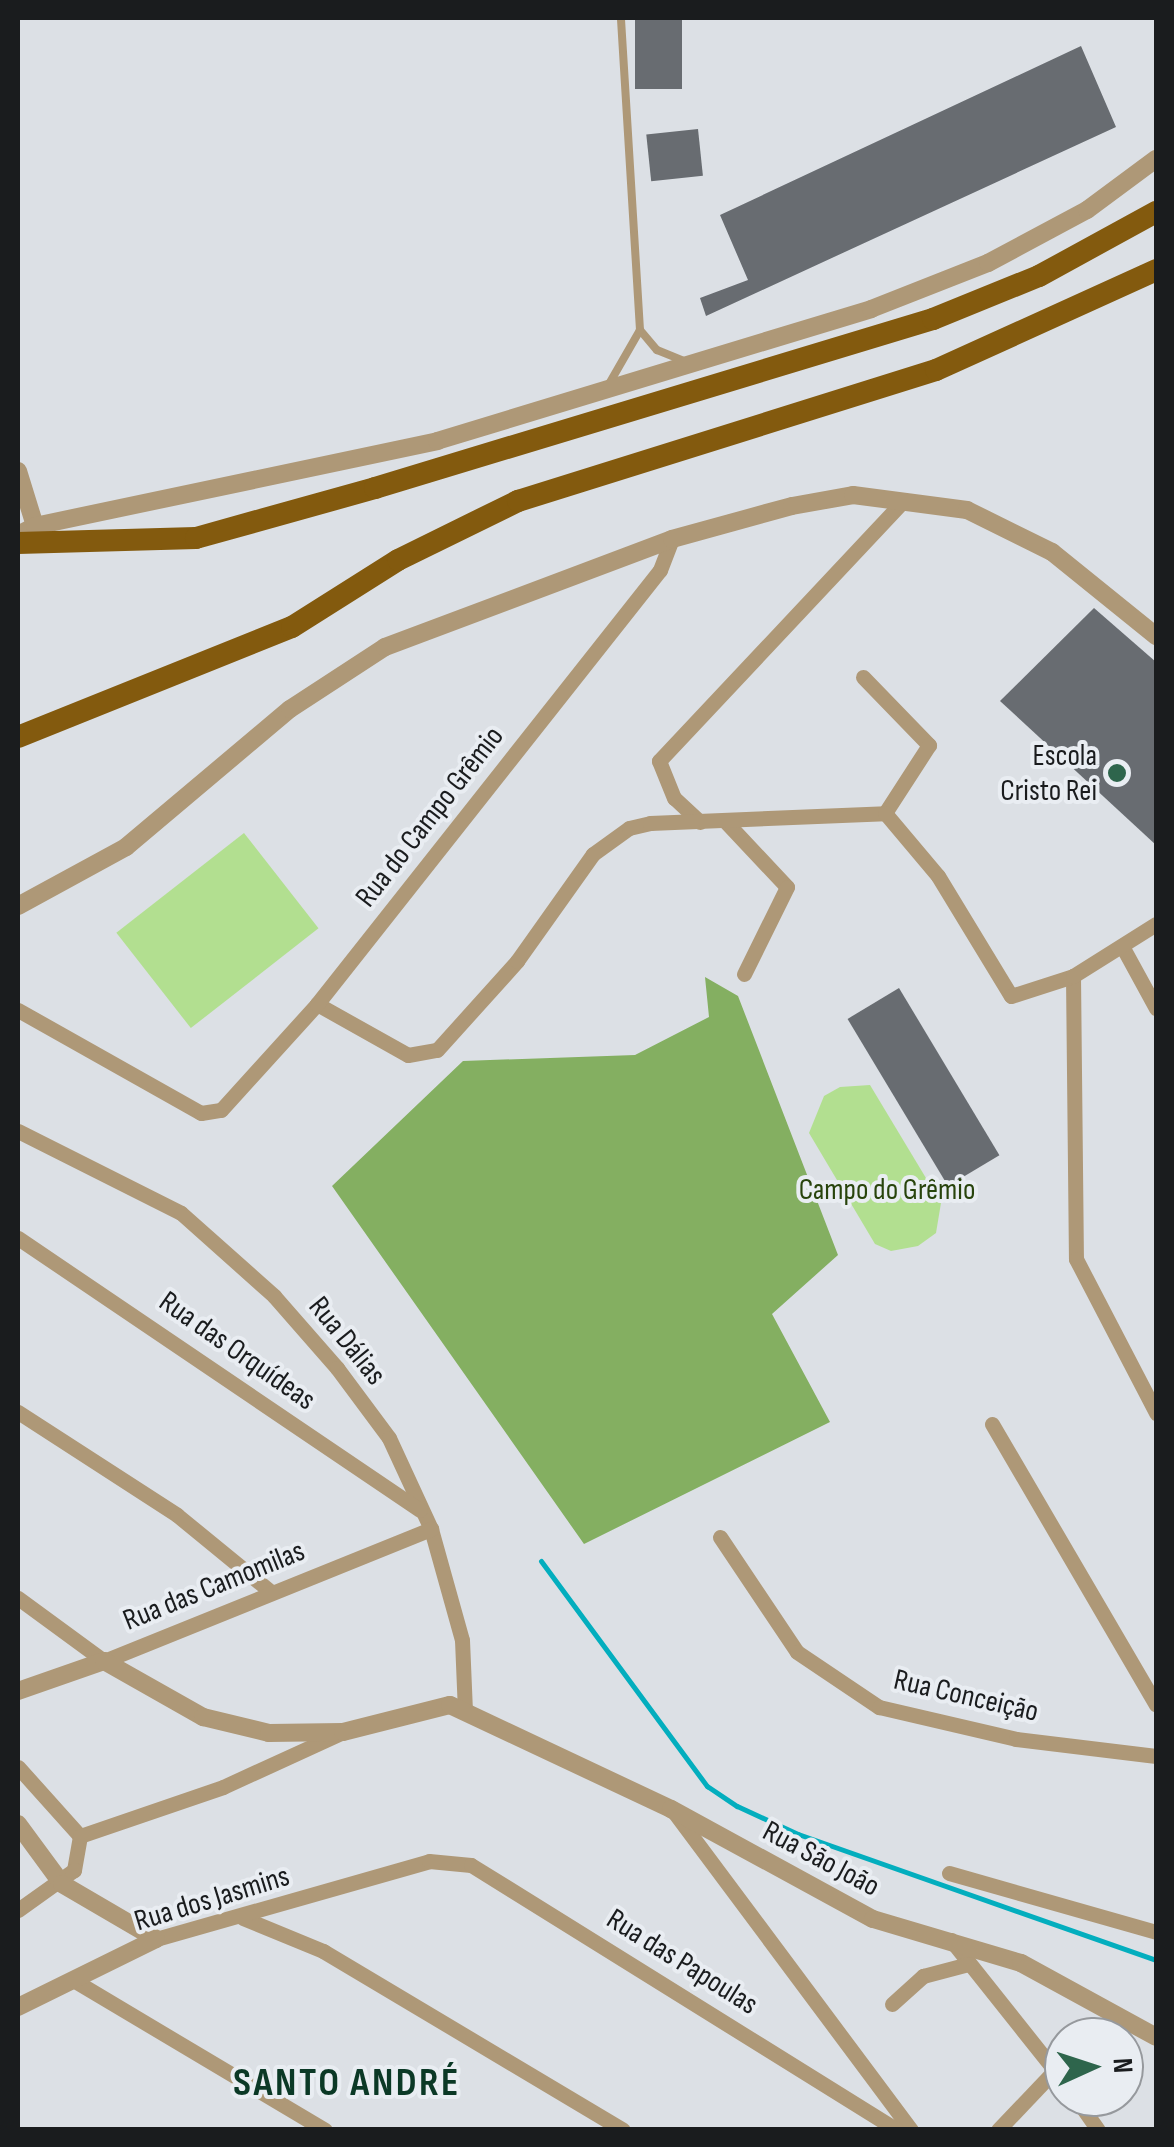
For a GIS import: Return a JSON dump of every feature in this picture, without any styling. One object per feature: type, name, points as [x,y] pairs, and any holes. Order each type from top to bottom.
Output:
[{"type":"main road","points":[[18,543],[196,538],[933,319],[1038,276],[1156,212]]},
{"type":"main road","points":[[18,737],[292,627],[438,538],[560,484],[936,370],[1156,270]]},
{"type":"street","points":[[18,535],[35,526],[361,461],[540,412],[610,384],[871,309],[988,263],[1087,210],[1156,160]]},
{"type":"street","points":[[18,472],[35,526]]},
{"type":"street","points":[[18,906],[137,840],[290,709],[385,647],[672,539],[853,495],[967,510],[1011,527],[1154,630]]},
{"type":"street","points":[[700,822],[674,798],[659,761],[904,500]]},
{"type":"street","name":"Rua do Campo Grêmio","points":[[18,1010],[212,1115],[316,1004],[660,570],[672,539]]},
{"type":"street","points":[[862,677],[929,745],[885,813]]},
{"type":"street","points":[[316,1004],[408,1055],[437,1050],[517,961],[609,839],[650,823],[885,813]]},
{"type":"street","points":[[885,813],[938,876],[1011,996],[1073,976],[1156,924]]},
{"type":"street","points":[[726,822],[787,886],[744,974]]},
{"type":"street","points":[[1122,946],[1156,1008]]},
{"type":"street","points":[[1073,976],[1076,1259],[1148,1381],[1156,1413]]},
{"type":"street","name":"Rua Dálias","points":[[18,1130],[181,1214],[274,1296],[389,1438],[431,1529],[462,1640],[464,1712]]},
{"type":"street","name":"Rua das Orquídeas","points":[[18,1238],[423,1512]]},
{"type":"street","points":[[18,1412],[177,1515],[270,1591]]},
{"type":"street","points":[[992,1424],[1156,1704]]},
{"type":"street","name":"Rua das Camomilas","points":[[18,1690],[104,1661],[431,1529]]},
{"type":"street","name":"Rua Conceição","points":[[720,1537],[797,1652],[879,1706],[1016,1739],[1156,1756]]},
{"type":"street","points":[[18,1598],[104,1661],[203,1717],[269,1733],[343,1732]]},
{"type":"street","points":[[80,1836],[223,1787],[343,1732],[433,1705],[464,1712]]},
{"type":"street","name":"Rua São João","points":[[464,1712],[671,1809],[873,1920],[949,1937],[1020,1962],[1156,2037]]},
{"type":"street","points":[[18,1767],[80,1836]]},
{"type":"street","points":[[671,1809],[910,2130]]},
{"type":"street","points":[[18,1824],[62,1884],[156,1939]]},
{"type":"street","points":[[18,1910],[62,1884],[74,1870],[80,1836]]},
{"type":"street","name":"Rua dos Jasmins","points":[[18,2007],[156,1939],[243,1918],[430,1861]]},
{"type":"street","name":"Rua das Papoulas","points":[[430,1861],[471,1865],[897,2130]]},
{"type":"street","points":[[948,1874],[1156,1932]]},
{"type":"street","points":[[243,1918],[322,1951],[623,2130]]},
{"type":"street","points":[[949,1937],[1044,2057]]},
{"type":"street","points":[[892,2004],[923,1976],[968,1964]]},
{"type":"street","points":[[75,1981],[324,2130]]},
{"type":"street","points":[[998,2130],[1044,2090]]},
{"type":"lane","points":[[610,384],[640,330],[622,18]]},
{"type":"lane","points":[[640,330],[657,350],[687,362]]},
{"type":"green space","points":[[244,833],[318,928],[191,1028],[116,933]]},
{"type":"green space","points":[[705,977],[738,996],[838,1255],[772,1314],[830,1422],[584,1544],[332,1186],[463,1061],[635,1055],[709,1017]]},
{"type":"green space","name":"Campo do Grêmio","points":[[870,1085],[941,1203],[936,1233],[918,1246],[891,1251],[875,1244],[809,1133],[824,1096],[840,1087]]},
{"type":"building","points":[[635,18],[682,18],[682,89],[635,89]]},
{"type":"building","points":[[1081,46],[1116,127],[706,316],[700,298],[748,280],[720,215]]},
{"type":"building","points":[[698,129],[703,176],[651,181],[646,134]]},
{"type":"building","name":"Escola Cristo Rei","points":[[1094,608],[1156,662],[1156,845],[1000,701]]},
{"type":"building","points":[[899,988],[999,1155],[948,1186],[848,1019]]},
{"type":"waterway","points":[[541,1561],[707,1786],[737,1806],[798,1834],[1156,1960]]},
{"type":"place","name":"Escola Cristo Rei","points":[[1117,773]]},
{"type":"district","name":"SANTO ANDRÉ","points":[[347,2083]]}]
